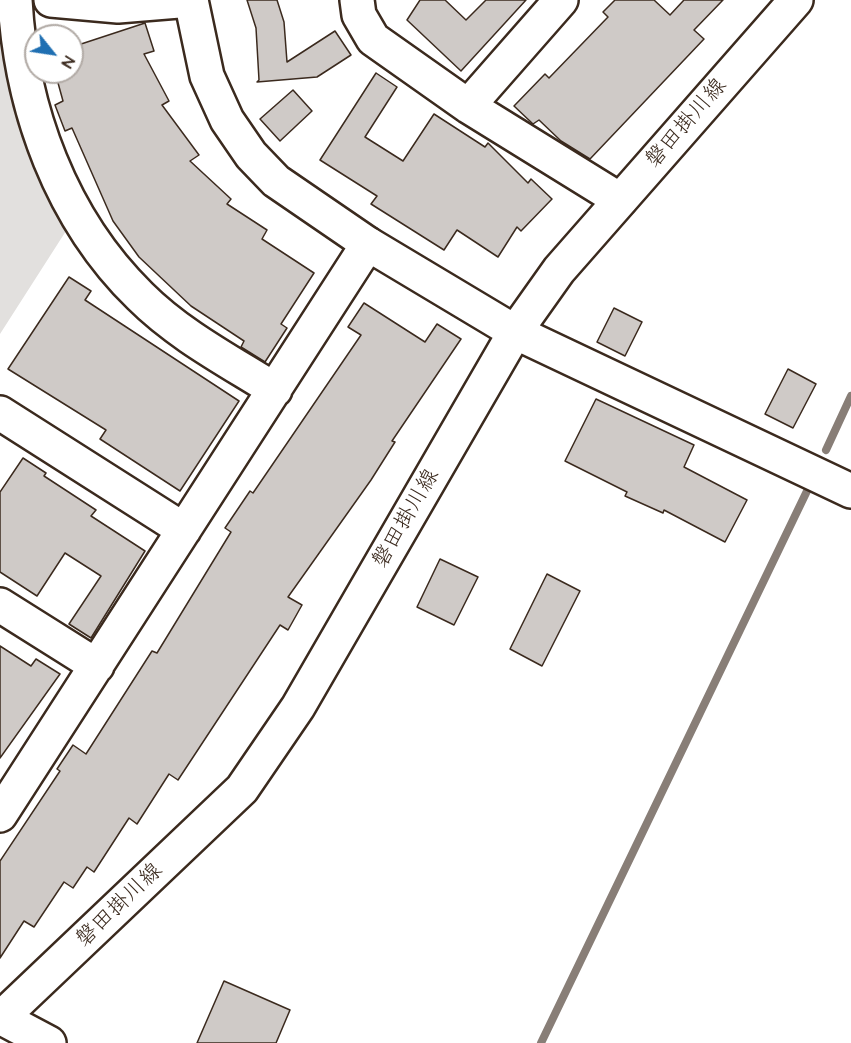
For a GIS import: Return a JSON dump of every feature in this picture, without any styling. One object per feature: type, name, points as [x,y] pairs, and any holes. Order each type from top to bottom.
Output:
[{"type":"street","points":[[15,0],[18,45],[33,111],[71,207],[97,250],[141,297],[189,336],[275,390]]},
{"type":"street","points":[[51,0],[118,6],[191,0],[207,76],[227,120],[251,155],[276,181],[368,244],[515,332],[851,491]]},
{"type":"street","points":[[357,0],[359,15],[373,39],[468,106],[620,200]]},
{"type":"street","points":[[468,106],[561,0]]},
{"type":"street","name":"磐田掛川線","points":[[0,1018],[242,789],[298,708],[515,332],[559,270],[796,0]]},
{"type":"street","points":[[2,809],[97,666],[368,244]]},
{"type":"street","points":[[0,413],[184,530]]},
{"type":"street","points":[[0,605],[97,666]]},
{"type":"street","points":[[0,1018],[49,1043]]},
{"type":"shaded area","points":[[0,25],[21,128],[66,231],[0,334]]},
{"type":"building","points":[[247,0],[277,0],[284,22],[287,62],[335,31],[351,55],[317,77],[257,82],[259,80],[256,28]]},
{"type":"building","points":[[420,0],[445,0],[466,20],[486,0],[526,0],[461,71],[407,20]]},
{"type":"building","points":[[615,0],[654,0],[670,15],[684,0],[723,0],[694,30],[704,39],[590,159],[561,141],[539,120],[533,124],[514,106],[545,74],[549,78],[608,17],[603,12]]},
{"type":"building","points":[[145,23],[154,51],[144,54],[169,101],[162,105],[199,155],[190,161],[231,199],[227,204],[267,230],[262,239],[314,273],[281,324],[287,328],[265,362],[241,347],[244,341],[191,306],[139,257],[113,221],[72,128],[65,131],[55,105],[63,101],[58,84],[84,84],[84,43]]},
{"type":"building","points":[[376,73],[397,87],[365,137],[403,161],[434,114],[485,147],[488,143],[528,183],[531,179],[552,199],[521,231],[517,227],[498,257],[457,230],[444,250],[371,204],[377,196],[320,160]]},
{"type":"building","points":[[293,90],[312,111],[280,141],[260,119]]},
{"type":"building","points":[[69,277],[91,291],[85,300],[239,401],[180,491],[100,439],[106,430],[8,369]]},
{"type":"building","points":[[364,303],[425,342],[437,324],[461,339],[392,441],[395,442],[371,480],[288,597],[302,605],[288,630],[280,625],[178,780],[169,774],[137,824],[129,818],[94,872],[87,867],[73,888],[64,882],[34,927],[24,921],[0,958],[0,861],[60,771],[57,769],[73,745],[86,754],[152,651],[157,653],[231,532],[225,528],[250,491],[253,493],[361,335],[348,327]]},
{"type":"building","points":[[614,308],[642,322],[625,356],[597,342]]},
{"type":"building","points":[[788,369],[816,384],[793,428],[765,414]]},
{"type":"building","points":[[596,399],[694,445],[684,467],[747,500],[725,542],[664,510],[663,513],[625,496],[627,492],[565,461]]},
{"type":"building","points":[[23,458],[46,473],[44,476],[96,510],[91,516],[145,551],[91,638],[69,624],[101,576],[65,553],[37,596],[0,572],[0,492]]},
{"type":"building","points":[[440,559],[478,577],[454,625],[417,607]]},
{"type":"building","points":[[547,574],[580,591],[542,666],[510,649]]},
{"type":"building","points":[[0,646],[31,666],[36,659],[60,674],[0,758]]},
{"type":"building","points":[[224,981],[290,1010],[276,1043],[197,1043]]},
{"type":"waterway","points":[[826,450],[851,396]]},
{"type":"waterway","points":[[541,1043],[807,491]]}]
